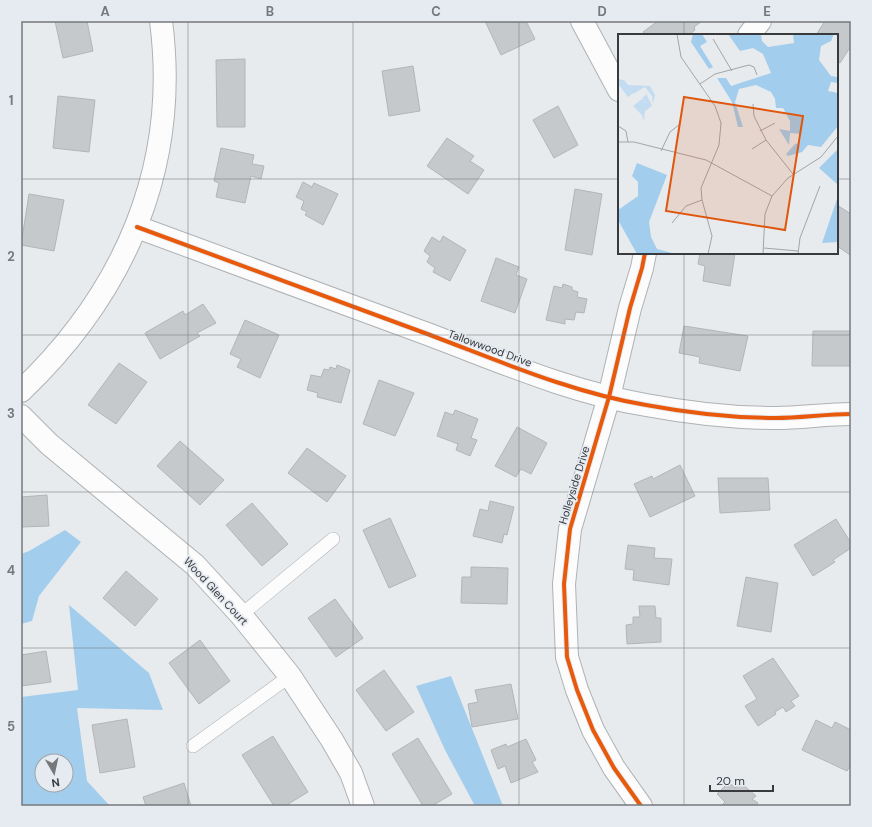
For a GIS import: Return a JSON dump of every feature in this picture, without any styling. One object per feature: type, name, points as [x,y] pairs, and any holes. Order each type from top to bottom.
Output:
[{"type":"street","points":[[21,391],[41,372],[72,336],[100,296],[126,251],[137,227],[152,182],[159,149],[164,86],[161,21]]},
{"type":"street","points":[[582,21],[618,88]]},
{"type":"street","points":[[750,34],[760,21]]},
{"type":"street","name":"Tallowwood Drive","points":[[137,227],[557,383],[609,397],[645,405],[716,415],[776,418],[851,414]]},
{"type":"street","name":"Holleyside Drive","points":[[641,806],[614,768],[593,730],[577,690],[567,657],[564,584],[570,529],[609,397],[630,308],[645,254]]},
{"type":"street","name":"Wood Glen Court","points":[[21,416],[49,444],[195,566],[241,616],[290,676],[332,740],[351,774],[363,806]]},
{"type":"lane","points":[[241,616],[333,539]]},
{"type":"lane","points":[[193,746],[290,676]]},
{"type":"shaded area","points":[[65,530],[81,542],[39,596],[32,621],[21,624],[21,554]]},
{"type":"shaded area","points":[[69,605],[149,673],[163,710],[77,708],[87,781],[110,806],[21,806],[21,697],[78,690]]},
{"type":"shaded area","points":[[451,676],[503,806],[475,806],[445,750],[416,686]]},
{"type":"building","points":[[55,21],[87,21],[93,51],[63,58]]},
{"type":"building","points":[[485,21],[526,21],[535,39],[501,55]]},
{"type":"building","points":[[658,21],[702,21],[694,27],[695,30],[690,34],[644,34],[643,32]]},
{"type":"building","points":[[825,21],[851,21],[851,46],[840,63],[838,62],[838,34],[817,34]]},
{"type":"building","points":[[245,59],[245,127],[217,127],[216,60]]},
{"type":"building","points":[[413,66],[420,111],[389,116],[382,71]]},
{"type":"building","points":[[58,96],[95,100],[89,152],[53,148]]},
{"type":"building","points":[[558,106],[578,145],[554,158],[533,120]]},
{"type":"building","points":[[447,138],[474,156],[470,161],[484,170],[468,194],[427,166]]},
{"type":"building","points":[[221,148],[254,155],[252,164],[264,166],[261,179],[251,176],[245,203],[216,197],[219,183],[214,181]]},
{"type":"building","points":[[303,182],[312,187],[314,183],[338,194],[323,225],[305,215],[307,212],[301,209],[304,201],[296,197]]},
{"type":"building","points":[[575,189],[602,194],[592,255],[565,250]]},
{"type":"building","points":[[29,194],[64,200],[54,251],[21,245]]},
{"type":"building","points":[[838,206],[851,214],[850,255],[838,247]]},
{"type":"building","points":[[443,236],[466,250],[450,281],[433,272],[435,268],[427,262],[430,256],[424,251],[432,237],[440,242]]},
{"type":"building","points":[[700,254],[735,254],[730,286],[703,281],[705,266],[698,264]]},
{"type":"building","points":[[496,258],[519,267],[516,275],[527,279],[515,313],[481,301]]},
{"type":"building","points":[[563,284],[572,287],[572,290],[578,292],[577,297],[587,299],[584,313],[576,312],[574,320],[565,319],[565,324],[546,320],[554,286],[562,288]]},
{"type":"building","points":[[203,304],[216,323],[197,333],[200,336],[160,359],[145,333],[183,311],[185,315]]},
{"type":"building","points":[[245,320],[279,335],[260,378],[237,367],[241,359],[230,354]]},
{"type":"building","points":[[684,326],[748,336],[740,371],[699,363],[700,357],[679,353]]},
{"type":"building","points":[[813,331],[851,331],[851,366],[812,366]]},
{"type":"building","points":[[119,363],[147,382],[116,424],[88,405]]},
{"type":"building","points":[[337,365],[350,370],[341,403],[317,397],[318,393],[307,390],[311,375],[321,377],[324,369],[329,370],[330,367],[336,369]]},
{"type":"building","points":[[379,380],[414,393],[395,436],[363,424]]},
{"type":"building","points":[[455,410],[478,419],[471,438],[477,440],[470,456],[456,450],[458,444],[437,436],[445,412],[453,415]]},
{"type":"building","points":[[517,427],[547,443],[531,474],[521,469],[516,477],[495,466]]},
{"type":"building","points":[[180,441],[224,480],[200,505],[157,466]]},
{"type":"building","points":[[307,448],[346,476],[327,502],[288,473]]},
{"type":"building","points":[[680,465],[695,496],[650,517],[634,484],[652,476],[653,479]]},
{"type":"building","points":[[718,478],[768,478],[770,510],[720,513]]},
{"type":"building","points":[[47,495],[49,526],[21,527],[21,497]]},
{"type":"building","points":[[490,501],[514,507],[507,535],[504,534],[502,543],[473,536],[480,509],[488,511]]},
{"type":"building","points":[[252,503],[288,544],[262,566],[226,525]]},
{"type":"building","points":[[390,518],[416,576],[389,588],[363,530]]},
{"type":"building","points":[[836,519],[851,543],[851,548],[833,560],[835,562],[813,576],[794,545]]},
{"type":"building","points":[[628,545],[655,548],[654,558],[672,559],[669,585],[633,580],[634,570],[625,569]]},
{"type":"building","points":[[471,567],[508,568],[507,604],[461,603],[462,577],[471,577]]},
{"type":"building","points":[[126,571],[158,599],[135,626],[103,598]]},
{"type":"building","points":[[746,577],[778,583],[771,632],[737,626]]},
{"type":"building","points":[[335,599],[363,638],[336,657],[308,618]]},
{"type":"building","points":[[639,606],[655,606],[656,618],[661,618],[661,642],[627,644],[626,625],[633,624],[633,617],[640,617]]},
{"type":"building","points":[[200,640],[230,681],[199,704],[169,663]]},
{"type":"building","points":[[46,651],[51,682],[21,686],[21,655]]},
{"type":"building","points":[[773,658],[799,696],[791,701],[795,706],[786,712],[783,707],[775,712],[776,714],[758,726],[745,706],[757,699],[743,676]]},
{"type":"building","points":[[384,670],[414,712],[386,731],[356,690]]},
{"type":"building","points":[[511,684],[518,719],[472,727],[468,704],[478,702],[475,690]]},
{"type":"building","points":[[127,719],[135,767],[100,773],[92,725]]},
{"type":"building","points":[[816,720],[832,728],[835,722],[851,730],[851,764],[847,771],[802,750]]},
{"type":"building","points":[[273,736],[308,792],[285,806],[274,806],[242,755]]},
{"type":"building","points":[[418,738],[452,794],[432,806],[423,806],[392,754]]},
{"type":"building","points":[[526,739],[536,760],[532,762],[538,772],[511,783],[505,766],[498,769],[491,750],[506,744],[507,747]]},
{"type":"building","points":[[729,782],[735,788],[741,783],[756,796],[752,799],[758,803],[755,806],[721,806],[725,802],[717,794]]},
{"type":"building","points":[[184,783],[191,806],[146,806],[143,797]]},
{"type":"cycle path","points":[[137,227],[532,374],[588,392],[662,408],[727,416],[776,418],[851,414]]},
{"type":"cycle path","points":[[641,806],[614,768],[593,730],[577,690],[567,657],[564,584],[570,529],[609,397],[630,308],[645,254]]}]
